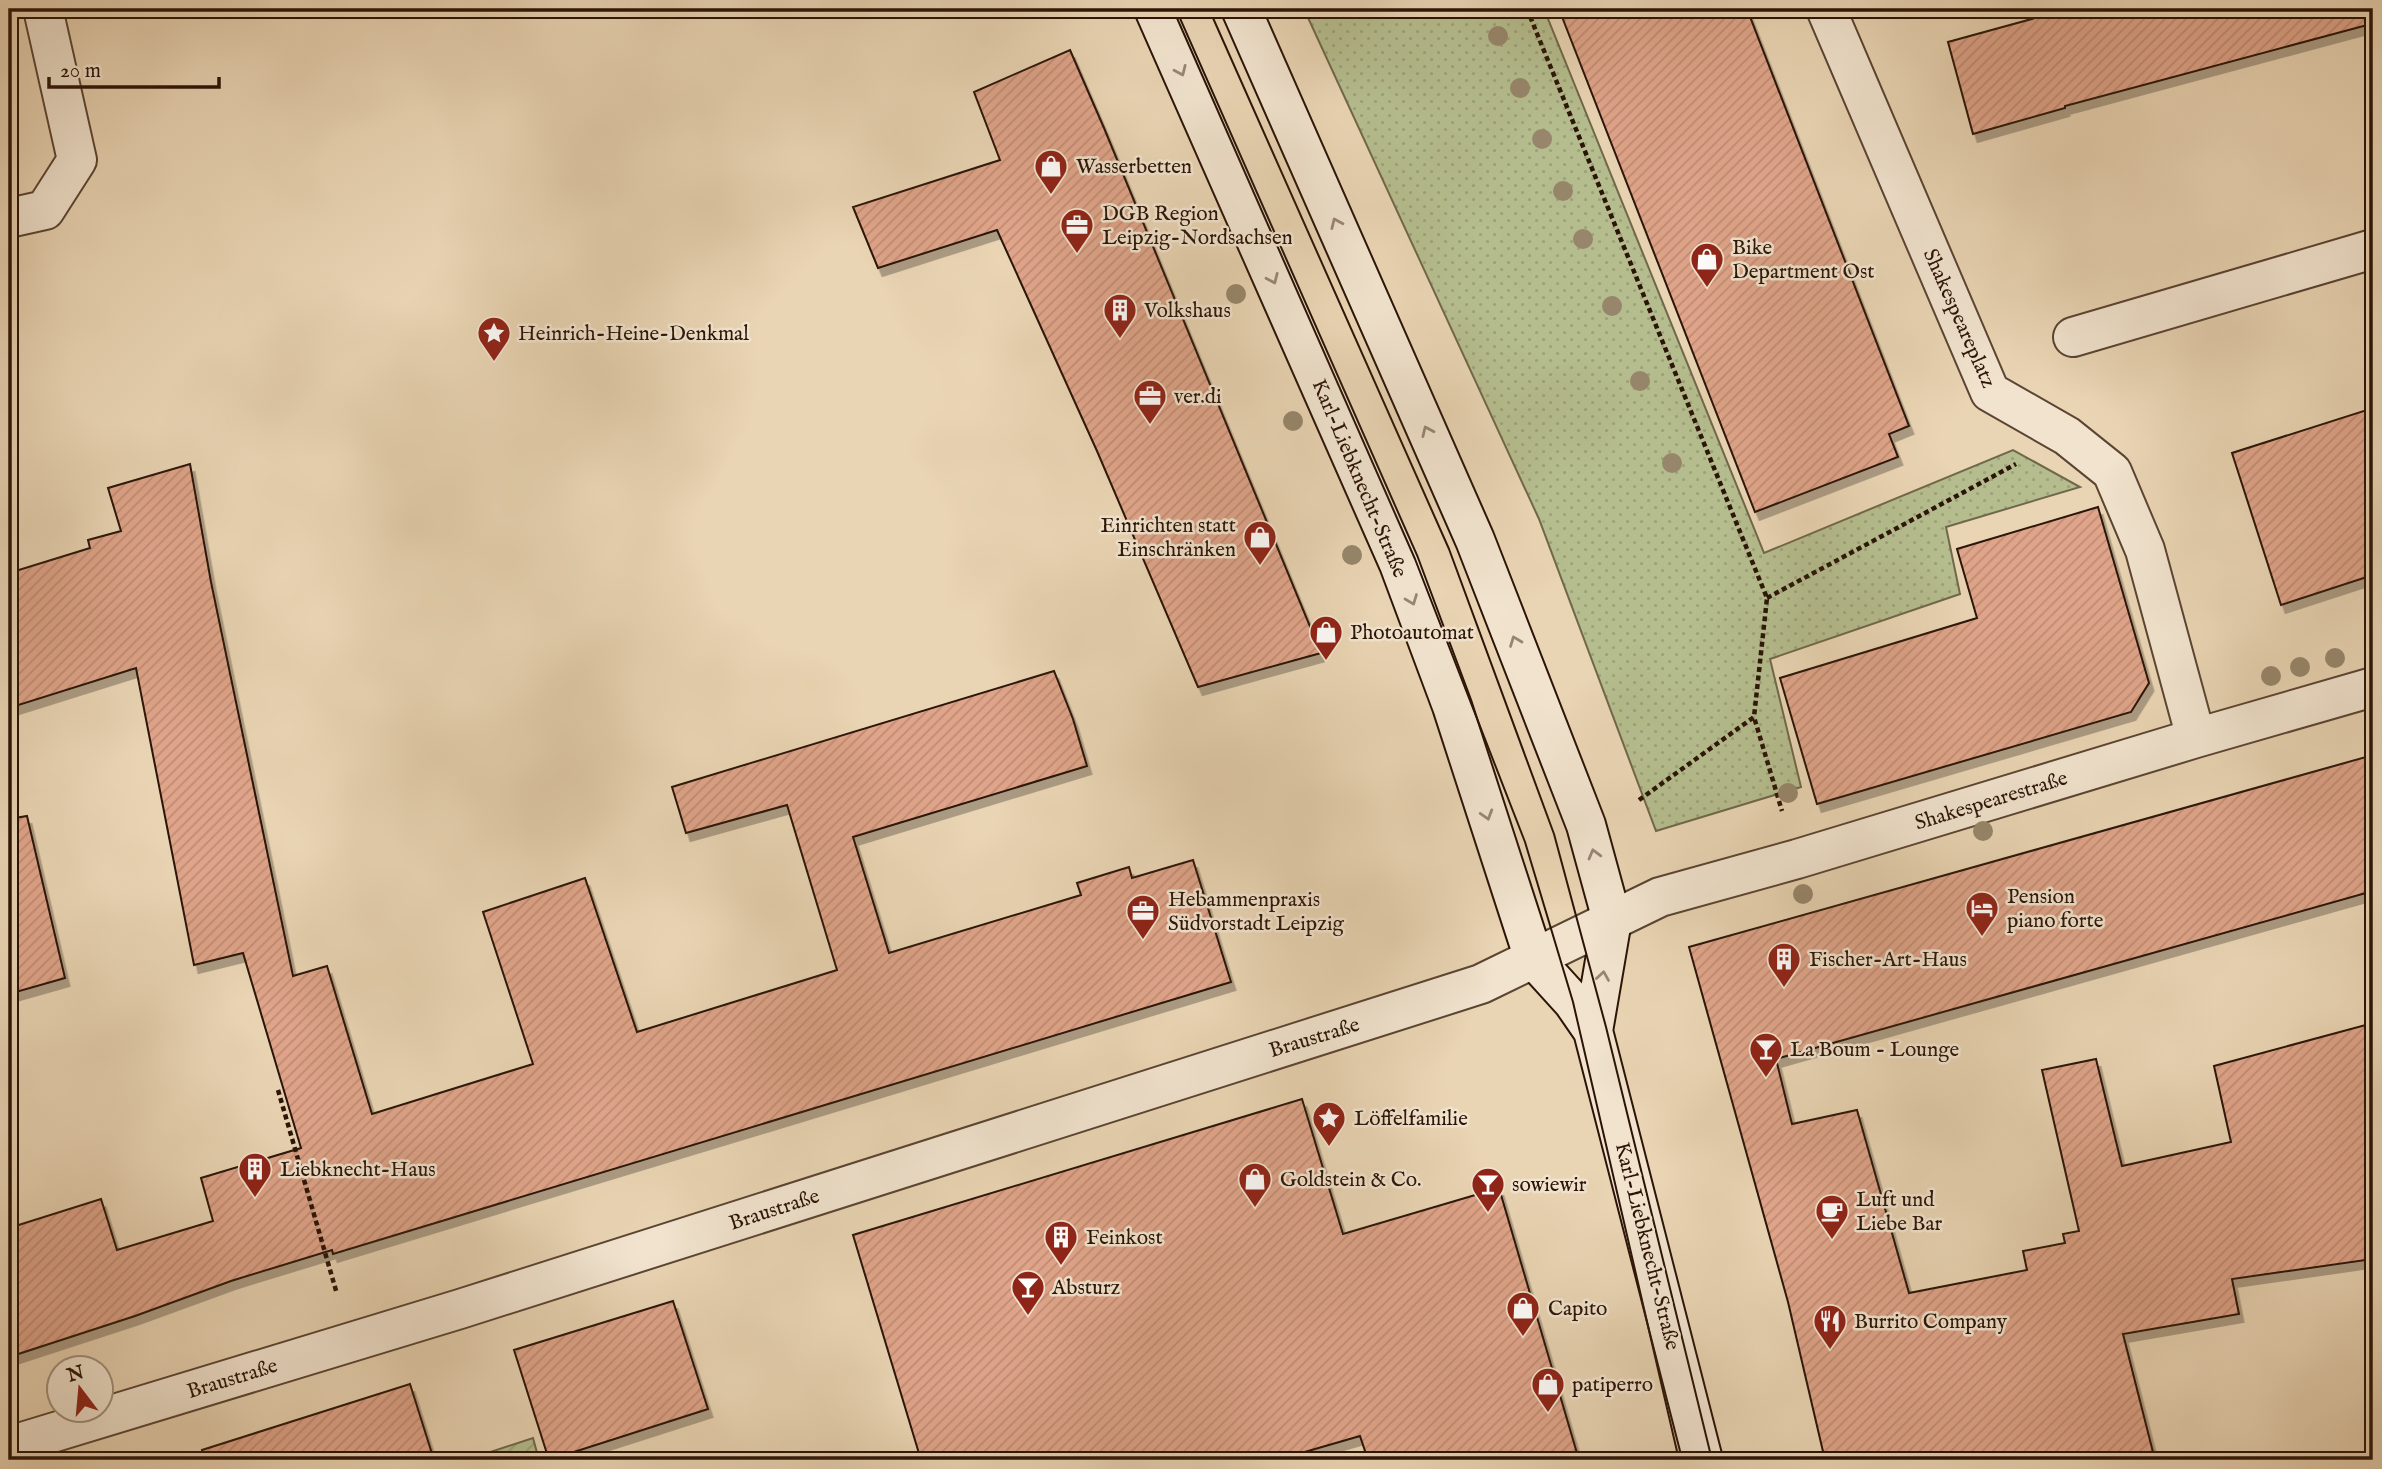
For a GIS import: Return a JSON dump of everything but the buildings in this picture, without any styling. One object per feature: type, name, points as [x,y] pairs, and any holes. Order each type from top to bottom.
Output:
[{"type":"street","points":[[9,218],[45,210],[77,160],[43,9]]},
{"type":"street","name":"Karl-Liebknecht-Straße","points":[[1154,9],[1399,564],[1452,706],[1534,959],[1573,1002],[1592,1031],[1703,1460]]},
{"type":"street","name":"Karl-Liebknecht-Straße","points":[[1241,9],[1475,540],[1587,825],[1612,920],[1592,1031]]},
{"type":"street","name":"Shakespeareplatz","points":[[1826,9],[1990,392],[2067,436],[2112,472],[2144,550],[2196,738]]},
{"type":"street","points":[[2073,337],[2373,249]]},
{"type":"street","name":"Shakespearestraße","points":[[1612,920],[1660,897],[1797,859],[2373,687]]},
{"type":"street","points":[[1534,959],[1612,920]]},
{"type":"street","name":"Braustraße","points":[[9,1446],[351,1342],[1481,984],[1534,959]]},
{"type":"path","points":[[1527,9],[1767,598],[1754,717],[1797,859]]},
{"type":"path","points":[[1767,598],[2067,436]]},
{"type":"path","points":[[1639,800],[1754,717]]},
{"type":"path","points":[[278,1090],[351,1342]]},
{"type":"green space","points":[[1304,9],[1544,9],[1764,553],[2013,450],[2080,487],[1946,527],[1960,594],[1770,659],[1801,787],[1656,831],[1539,519]]},
{"type":"green space","points":[[533,1438],[539,1460],[466,1460]]},
{"type":"tram line","points":[[1173,9],[1415,559],[1525,842],[1573,1002],[1679,1460]]},
{"type":"tram line","points":[[1209,9],[1449,549],[1554,834],[1606,1027],[1712,1460]]},
{"type":"place","name":"Wasserbetten","points":[[1051,196]]},
{"type":"place","name":"DGB Region Leipzig-Nordsachsen","points":[[1077,255]]},
{"type":"place","name":"Bike Department Ost","points":[[1707,289]]},
{"type":"place","name":"Volkshaus","points":[[1120,340]]},
{"type":"place","name":"Heinrich-Heine-Denkmal","points":[[494,363]]},
{"type":"place","name":"ver.di","points":[[1150,426]]},
{"type":"place","name":"Einrichten statt Einschränken","points":[[1260,567]]},
{"type":"place","name":"Photoautomat","points":[[1326,662]]},
{"type":"place","name":"Pension piano forte","points":[[1982,938]]},
{"type":"place","name":"Hebammenpraxis Südvorstadt Leipzig","points":[[1143,941]]},
{"type":"place","name":"Fischer-Art-Haus","points":[[1784,989]]},
{"type":"place","name":"La Boum - Lounge","points":[[1766,1079]]},
{"type":"place","name":"Löffelfamilie","points":[[1329,1148]]},
{"type":"place","name":"Liebknecht-Haus","points":[[255,1199]]},
{"type":"place","name":"Goldstein & Co.","points":[[1255,1209]]},
{"type":"place","name":"sowiewir","points":[[1488,1214]]},
{"type":"place","name":"Luft und Liebe Bar","points":[[1832,1241]]},
{"type":"place","name":"Feinkost","points":[[1061,1267]]},
{"type":"place","name":"Absturz","points":[[1028,1317]]},
{"type":"place","name":"Capito","points":[[1523,1338]]},
{"type":"place","name":"Burrito Company","points":[[1830,1351]]},
{"type":"place","name":"patiperro","points":[[1548,1414]]}]
